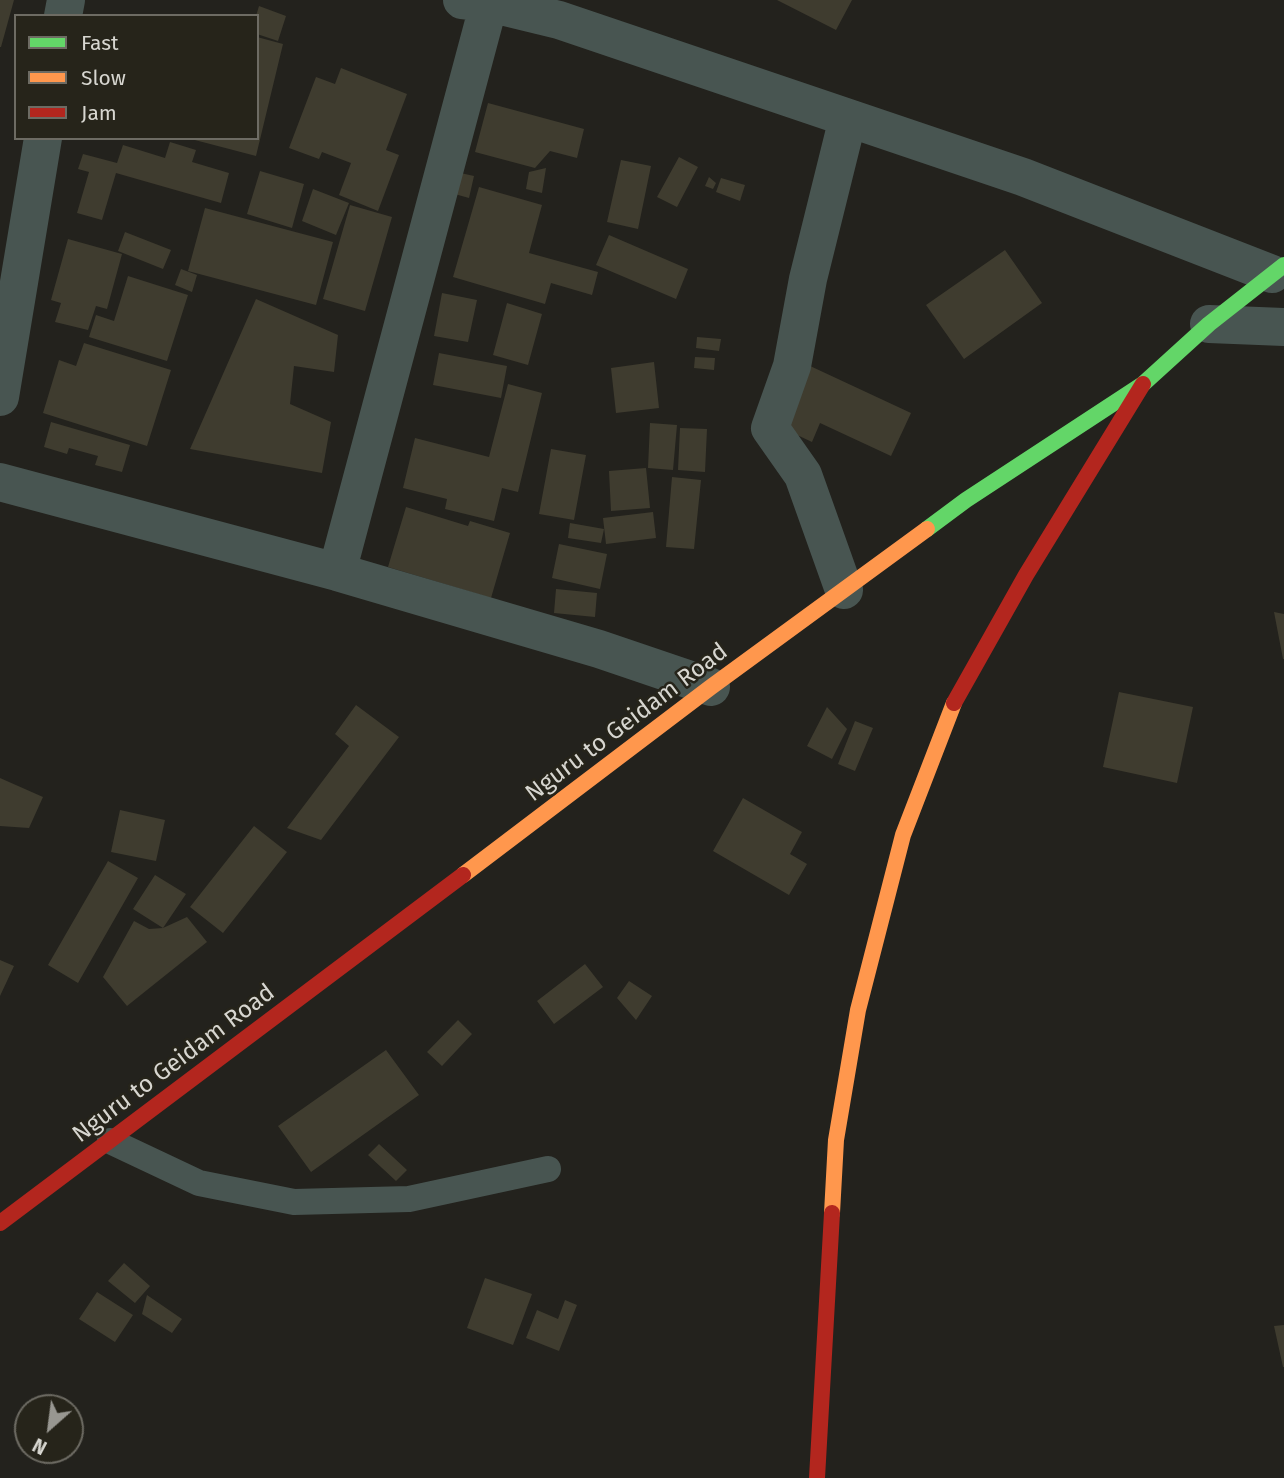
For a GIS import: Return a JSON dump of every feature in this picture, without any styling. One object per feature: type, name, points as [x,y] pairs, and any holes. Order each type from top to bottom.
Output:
[{"type":"main road","name":"Nguru to Geidam Road","points":[[0,1223],[711,687],[966,500],[1143,384],[1209,324],[1278,270]]},
{"type":"main road","points":[[817,1478],[836,1140],[858,1010],[903,835],[955,701],[1027,575],[1143,384]]},
{"type":"street","points":[[337,572],[476,1],[562,10],[848,118],[1023,177],[1278,270]]},
{"type":"street","points":[[844,590],[803,475],[770,428],[792,366],[808,279],[848,118]]},
{"type":"street","points":[[0,397],[43,140]]},
{"type":"street","points":[[1209,324],[1284,327]]},
{"type":"street","points":[[0,482],[337,572],[599,649],[711,687]]},
{"type":"lane","points":[[110,1141],[200,1183],[294,1202],[409,1199],[548,1169]]},
{"type":"building","points":[[0,0],[14,0],[1,47],[0,47]]},
{"type":"building","points":[[777,0],[852,0],[836,30]]},
{"type":"building","points":[[259,6],[286,16],[278,41],[259,35],[259,14],[257,14]]},
{"type":"building","points":[[259,38],[283,44],[256,156],[195,140],[259,140]]},
{"type":"building","points":[[341,68],[407,94],[386,150],[399,155],[378,211],[339,195],[351,163],[322,152],[319,159],[289,148],[316,77],[335,84]]},
{"type":"building","points":[[488,103],[584,129],[577,158],[550,151],[535,168],[475,152]]},
{"type":"building","points":[[170,142],[196,150],[192,162],[229,173],[221,203],[116,173],[102,220],[77,213],[89,172],[78,169],[83,154],[117,163],[123,145],[165,158]]},
{"type":"building","points":[[679,157],[698,167],[677,207],[657,197]]},
{"type":"building","points":[[621,160],[651,166],[638,229],[607,222]]},
{"type":"building","points":[[546,168],[542,193],[526,189],[529,172]]},
{"type":"building","points":[[260,171],[304,184],[292,228],[247,214]]},
{"type":"building","points":[[456,172],[474,176],[469,198],[451,193]]},
{"type":"building","points":[[709,177],[716,183],[713,189],[705,186]]},
{"type":"building","points":[[721,178],[745,185],[740,201],[716,192]]},
{"type":"building","points":[[479,187],[542,205],[529,253],[598,272],[592,295],[551,283],[545,304],[453,277]]},
{"type":"building","points":[[313,189],[349,203],[336,235],[302,221]]},
{"type":"building","points":[[350,205],[392,217],[365,311],[323,299]]},
{"type":"building","points":[[205,208],[333,242],[316,305],[188,271]]},
{"type":"building","points":[[125,232],[171,250],[163,269],[118,251]]},
{"type":"building","points":[[609,235],[688,269],[676,299],[596,265]]},
{"type":"building","points":[[68,239],[122,254],[107,309],[96,306],[88,330],[55,322],[61,303],[51,300]]},
{"type":"building","points":[[1005,250],[1042,303],[964,359],[926,305]]},
{"type":"building","points":[[181,269],[197,275],[192,292],[175,285]]},
{"type":"building","points":[[128,276],[188,295],[167,361],[89,337],[96,315],[114,321]]},
{"type":"building","points":[[442,293],[477,300],[468,342],[434,336]]},
{"type":"building","points":[[256,299],[338,335],[334,372],[294,366],[290,404],[331,422],[322,473],[190,449]]},
{"type":"building","points":[[507,303],[542,314],[528,365],[493,355]]},
{"type":"building","points":[[697,337],[721,339],[719,351],[696,348]]},
{"type":"building","points":[[84,343],[171,370],[147,446],[43,413],[59,360],[76,366]]},
{"type":"building","points":[[439,353],[507,366],[501,398],[433,385]]},
{"type":"building","points":[[695,357],[715,358],[714,370],[694,368]]},
{"type":"building","points":[[654,362],[659,408],[616,413],[611,368]]},
{"type":"building","points":[[808,365],[911,413],[891,456],[820,423],[812,442],[780,427]]},
{"type":"building","points":[[508,384],[542,393],[518,492],[502,488],[494,521],[445,509],[447,499],[403,488],[415,438],[489,457]]},
{"type":"building","points":[[51,422],[130,445],[122,472],[95,465],[98,456],[69,448],[67,454],[44,447]]},
{"type":"building","points":[[650,423],[677,425],[673,470],[648,468]]},
{"type":"building","points":[[680,428],[707,429],[705,472],[678,470]]},
{"type":"building","points":[[551,449],[586,455],[574,520],[539,514]]},
{"type":"building","points":[[646,468],[650,508],[611,511],[609,471]]},
{"type":"building","points":[[672,477],[701,480],[694,549],[666,547]]},
{"type":"building","points":[[406,507],[468,526],[470,521],[510,533],[491,598],[388,567]]},
{"type":"building","points":[[653,512],[656,538],[606,544],[603,518]]},
{"type":"building","points":[[570,523],[604,529],[601,543],[568,538]]},
{"type":"building","points":[[559,544],[607,554],[600,589],[552,578]]},
{"type":"building","points":[[556,589],[597,593],[595,617],[554,613]]},
{"type":"building","points":[[1274,612],[1284,614],[1284,659],[1283,659]]},
{"type":"building","points":[[1119,692],[1193,707],[1177,783],[1103,767]]},
{"type":"building","points":[[356,705],[399,737],[321,840],[287,828],[349,746],[335,734]]},
{"type":"building","points":[[827,707],[847,729],[832,759],[807,746]]},
{"type":"building","points":[[855,721],[873,728],[855,771],[838,764]]},
{"type":"building","points":[[0,778],[43,797],[29,828],[0,826]]},
{"type":"building","points":[[743,798],[802,832],[790,854],[807,864],[789,895],[713,851]]},
{"type":"building","points":[[120,810],[165,820],[156,861],[111,852]]},
{"type":"building","points":[[254,826],[287,852],[223,933],[190,907]]},
{"type":"building","points":[[108,861],[138,878],[78,983],[48,965]]},
{"type":"building","points":[[155,875],[186,894],[163,928],[133,909]]},
{"type":"building","points":[[187,917],[207,942],[127,1006],[103,977],[134,921],[149,929],[163,928]]},
{"type":"building","points":[[0,960],[14,966],[0,996]]},
{"type":"building","points":[[585,964],[603,987],[554,1024],[537,1001]]},
{"type":"building","points":[[629,981],[652,996],[636,1020],[617,998]]},
{"type":"building","points":[[458,1020],[472,1034],[442,1066],[427,1052]]},
{"type":"building","points":[[386,1050],[419,1095],[311,1172],[278,1126]]},
{"type":"building","points":[[379,1144],[407,1170],[396,1181],[368,1155]]},
{"type":"building","points":[[124,1263],[150,1286],[135,1303],[108,1281]]},
{"type":"building","points":[[485,1278],[532,1294],[513,1345],[467,1328]]},
{"type":"building","points":[[97,1292],[133,1315],[115,1342],[79,1319]]},
{"type":"building","points":[[147,1295],[182,1319],[172,1333],[142,1314]]},
{"type":"building","points":[[565,1300],[577,1305],[559,1351],[526,1338],[537,1310],[558,1319]]},
{"type":"building","points":[[1284,1325],[1284,1367],[1283,1367],[1274,1326]]},
{"type":"traffic: fast","points":[[927,529],[966,500],[1143,384],[1209,324],[1284,265]]},
{"type":"traffic: slow","points":[[463,875],[711,687],[927,529]]},
{"type":"traffic: slow","points":[[832,1213],[836,1140],[858,1010],[903,835],[954,703]]},
{"type":"traffic: jam","points":[[954,703],[1026,575],[1143,384]]},
{"type":"traffic: jam","points":[[0,1223],[463,875]]},
{"type":"traffic: jam","points":[[817,1478],[832,1213]]}]
